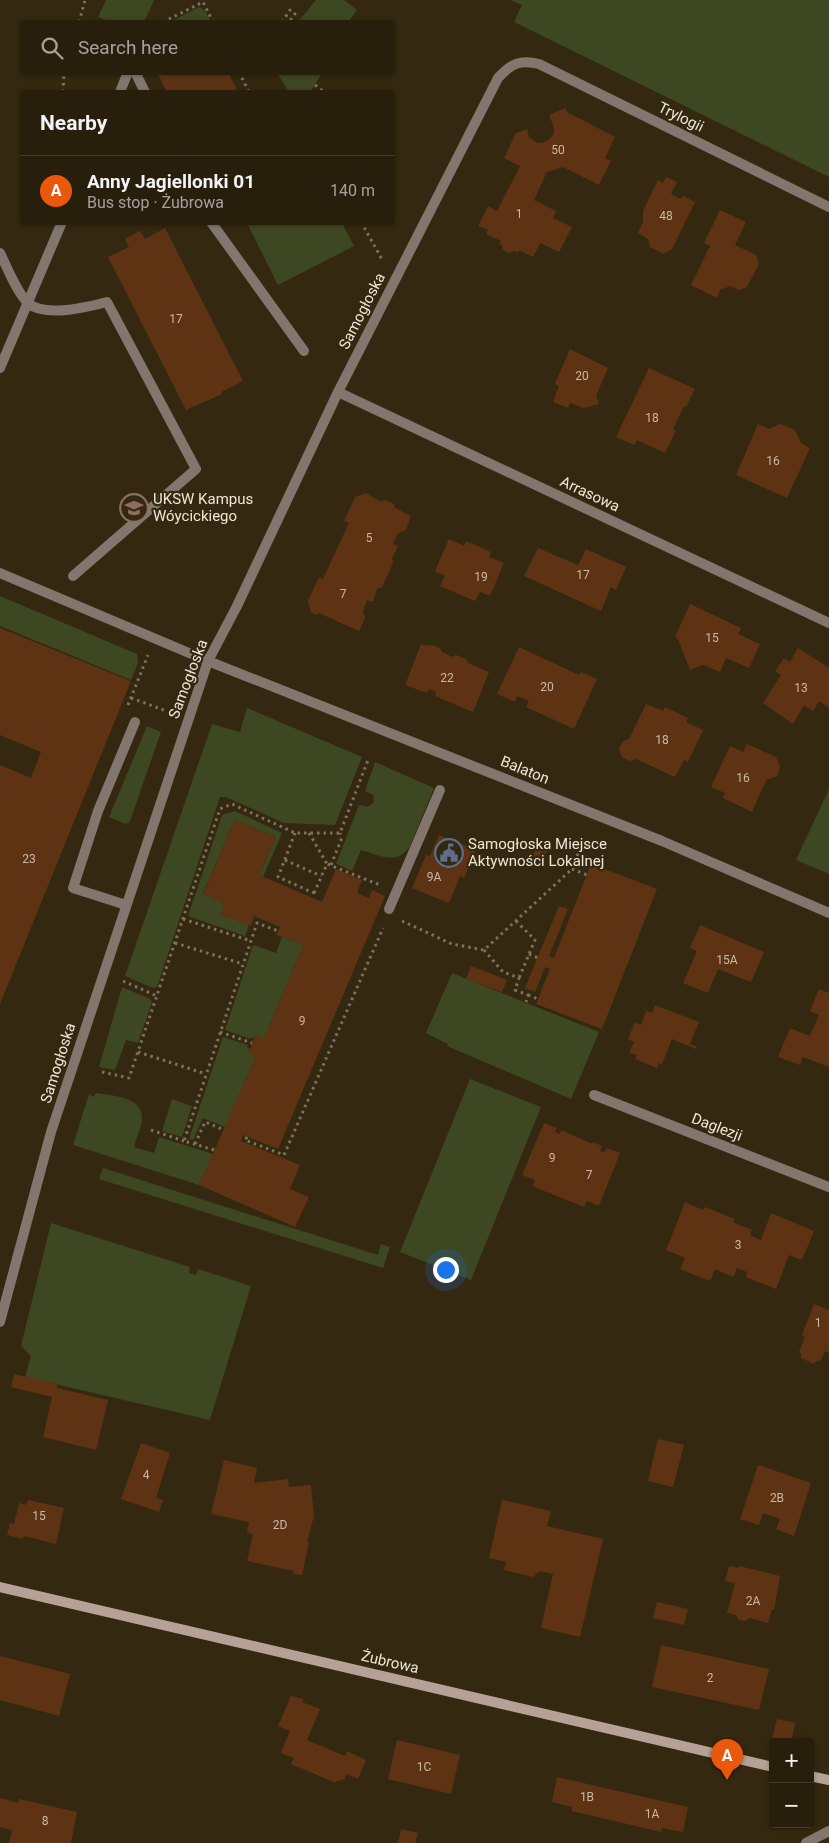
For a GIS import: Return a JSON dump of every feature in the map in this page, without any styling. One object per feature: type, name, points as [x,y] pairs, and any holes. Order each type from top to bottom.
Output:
[{"type":"street","name":"Trylogii","points":[[517,63],[527,61],[539,64],[829,207]]},
{"type":"street","name":"Samogłoska","points":[[0,1322],[51,1132],[208,660],[237,606],[338,392],[498,78],[506,69],[517,63]]},
{"type":"street","points":[[121,90],[127,75]]},
{"type":"street","points":[[137,75],[144,90]]},
{"type":"street","points":[[0,368],[61,225]]},
{"type":"street","points":[[213,225],[304,351]]},
{"type":"street","points":[[0,253],[20,292],[29,303],[44,308],[60,310],[76,309],[107,302],[196,469],[73,576]]},
{"type":"street","name":"Arrasowa","points":[[338,392],[829,623]]},
{"type":"street","name":"Balaton","points":[[0,573],[208,660],[662,841],[829,913]]},
{"type":"street","points":[[126,905],[73,888],[98,811],[135,722]]},
{"type":"street","points":[[389,912],[440,790]]},
{"type":"street","name":"Daglezji","points":[[594,1095],[829,1187]]},
{"type":"street","name":"Żubrowa","points":[[0,1587],[769,1766]]},
{"type":"street","points":[[814,1777],[829,1780]]},
{"type":"street","points":[[806,1843],[829,1831]]},
{"type":"path","points":[[80,20],[85,0]]},
{"type":"path","points":[[167,20],[203,2],[213,20]]},
{"type":"path","points":[[283,20],[290,10],[295,14],[290,20]]},
{"type":"path","points":[[63,90],[64,75]]},
{"type":"path","points":[[240,75],[247,90]]},
{"type":"path","points":[[314,84],[322,90]]},
{"type":"path","points":[[363,225],[394,282]]},
{"type":"path","points":[[139,677],[148,655]]},
{"type":"path","points":[[131,698],[170,712]]},
{"type":"path","points":[[332,865],[341,840],[340,833],[368,760]]},
{"type":"path","points":[[102,1072],[129,1078],[220,809],[232,804],[295,833],[340,833]]},
{"type":"path","points":[[295,833],[278,878],[314,893]]},
{"type":"path","points":[[309,833],[327,864],[397,891]]},
{"type":"path","points":[[484,950],[572,869],[579,851]]},
{"type":"path","points":[[284,860],[321,876]]},
{"type":"path","points":[[312,897],[327,864]]},
{"type":"path","points":[[572,869],[587,875]]},
{"type":"path","points":[[246,1137],[246,1140],[284,1155],[389,912],[452,944],[484,950],[503,972],[519,978]]},
{"type":"path","points":[[183,919],[251,941]]},
{"type":"path","points":[[516,921],[535,940],[515,990],[538,999]]},
{"type":"path","points":[[184,1141],[257,923],[278,931]]},
{"type":"path","points":[[175,943],[243,964]]},
{"type":"path","points":[[529,954],[538,958]]},
{"type":"path","points":[[123,982],[157,996]]},
{"type":"path","points":[[526,1002],[528,996]]},
{"type":"path","points":[[220,1032],[252,1043]]},
{"type":"path","points":[[138,1052],[206,1074]]},
{"type":"path","points":[[195,1144],[205,1122],[224,1130]]},
{"type":"path","points":[[151,1130],[214,1150]]},
{"type":"green space","points":[[106,0],[154,0],[145,20],[106,20],[98,17]]},
{"type":"green space","points":[[316,0],[344,0],[357,10],[350,20],[300,20]]},
{"type":"green space","points":[[510,0],[829,0],[829,177],[514,22],[522,5]]},
{"type":"green space","points":[[199,7],[205,11],[210,20],[201,20],[174,20]]},
{"type":"green space","points":[[278,75],[321,75],[311,90],[288,90]]},
{"type":"green space","points":[[248,225],[343,225],[354,246],[278,285]]},
{"type":"green space","points":[[0,596],[137,654],[138,663],[131,680],[0,626]]},
{"type":"green space","points":[[247,708],[362,757],[335,825],[284,823],[226,797],[220,797],[157,987],[153,988],[125,976],[212,724],[240,732]]},
{"type":"green space","points":[[147,726],[161,732],[130,821],[126,824],[109,817]]},
{"type":"green space","points":[[375,762],[434,788],[410,846],[405,852],[400,856],[387,857],[361,850],[352,871],[336,864],[359,805],[368,807],[374,802],[373,795],[365,791]]},
{"type":"green space","points":[[829,789],[829,874],[796,860]]},
{"type":"green space","points":[[235,811],[282,833],[263,877],[259,875],[276,837],[235,820],[203,893],[225,904],[221,915],[249,925],[245,936],[188,916],[222,815]]},
{"type":"green space","points":[[282,937],[304,944],[264,1038],[256,1034],[254,1038],[251,1037],[250,1039],[225,1030],[253,945],[276,953]]},
{"type":"green space","points":[[452,973],[599,1032],[571,1099],[447,1046],[448,1044],[426,1033]]},
{"type":"green space","points":[[122,987],[150,999],[152,1002],[138,1043],[126,1040],[115,1070],[99,1067]]},
{"type":"green space","points":[[223,1037],[248,1045],[249,1052],[256,1056],[225,1127],[203,1118],[193,1140],[189,1139]]},
{"type":"green space","points":[[470,1079],[541,1107],[471,1280],[400,1252]]},
{"type":"green space","points":[[96,1093],[126,1099],[138,1106],[142,1120],[134,1147],[154,1153],[159,1137],[213,1154],[199,1185],[73,1145],[89,1094],[94,1097]]},
{"type":"green space","points":[[172,1099],[192,1106],[182,1137],[162,1131]]},
{"type":"green space","points":[[103,1168],[378,1255],[381,1244],[390,1247],[383,1268],[99,1179]]},
{"type":"green space","points":[[51,1223],[190,1267],[189,1273],[196,1275],[198,1269],[251,1286],[210,1420],[25,1377],[31,1356],[21,1346]]},
{"type":"building","points":[[158,75],[230,75],[237,90],[166,90]]},
{"type":"building","points":[[565,108],[567,112],[615,137],[605,158],[611,161],[599,185],[563,167],[547,172],[534,200],[556,211],[553,218],[572,227],[559,252],[540,243],[533,257],[519,250],[518,252],[509,253],[503,250],[502,245],[499,244],[501,241],[486,234],[488,230],[478,226],[488,206],[497,211],[520,166],[504,158],[516,133],[527,129],[529,137],[536,142],[542,143],[548,140],[554,134],[554,128],[549,115]]},
{"type":"building","points":[[666,177],[677,182],[671,194],[681,199],[683,196],[695,202],[672,249],[663,254],[650,247],[648,239],[638,233],[643,222],[643,211],[658,180],[663,183]]},
{"type":"building","points":[[720,210],[746,222],[735,245],[756,255],[759,264],[747,287],[739,290],[730,286],[720,290],[717,298],[691,285],[710,246],[704,243]]},
{"type":"building","points":[[165,228],[243,381],[221,392],[222,394],[186,410],[108,257],[129,247],[125,239],[140,231],[145,239]]},
{"type":"building","points":[[570,349],[608,368],[596,396],[599,404],[584,408],[570,403],[568,408],[553,402],[559,386],[555,384]]},
{"type":"building","points":[[649,368],[695,389],[673,429],[676,431],[665,453],[637,440],[634,445],[616,437]]},
{"type":"building","points":[[758,424],[769,429],[780,424],[795,430],[801,443],[810,448],[787,498],[736,475]]},
{"type":"building","points":[[366,493],[381,502],[385,500],[394,504],[395,508],[411,516],[406,530],[398,533],[393,544],[398,546],[392,558],[393,563],[382,587],[377,589],[373,602],[367,600],[363,611],[365,618],[359,631],[319,613],[317,615],[311,612],[308,601],[319,577],[323,579],[349,523],[344,521],[355,497]]},
{"type":"building","points":[[449,539],[464,546],[466,541],[478,546],[491,552],[489,557],[504,563],[490,596],[480,592],[475,601],[440,586],[445,576],[435,571]]},
{"type":"building","points":[[538,548],[578,565],[586,549],[626,567],[616,590],[611,587],[601,611],[524,576]]},
{"type":"building","points":[[690,604],[741,628],[738,634],[760,644],[749,668],[726,658],[720,672],[703,665],[690,670],[678,639],[675,637]]},
{"type":"building","points":[[0,628],[131,681],[0,1004],[0,765],[31,778],[41,752],[0,735]]},
{"type":"building","points":[[421,644],[440,648],[442,652],[452,657],[456,655],[466,659],[468,663],[489,672],[473,712],[435,696],[436,692],[429,689],[427,693],[405,685]]},
{"type":"building","points":[[519,647],[579,675],[581,672],[597,679],[574,729],[526,707],[529,701],[517,696],[515,702],[497,694]]},
{"type":"building","points":[[798,648],[829,668],[829,708],[819,701],[813,711],[804,705],[793,724],[763,703],[781,675],[775,671],[784,658],[790,662]]},
{"type":"building","points":[[646,704],[663,711],[665,707],[688,718],[686,722],[703,730],[688,762],[684,760],[675,777],[636,759],[630,761],[622,757],[619,749],[623,741],[629,739]]},
{"type":"building","points":[[747,744],[776,757],[780,767],[777,776],[766,780],[752,812],[723,798],[725,793],[711,787],[730,746],[743,752]]},
{"type":"building","points":[[235,820],[276,837],[259,875],[322,902],[336,869],[362,880],[357,893],[369,898],[372,890],[385,896],[278,1149],[243,1135],[241,1141],[300,1165],[290,1189],[309,1197],[295,1227],[199,1185],[256,1056],[249,1052],[254,1038],[256,1034],[264,1038],[304,944],[276,935],[280,927],[254,916],[251,926],[220,915],[225,904],[203,894]]},
{"type":"building","points":[[439,835],[476,850],[464,878],[460,876],[449,903],[412,888],[426,855],[430,856]]},
{"type":"building","points":[[541,840],[550,845],[542,861],[532,856]]},
{"type":"building","points":[[591,864],[657,889],[602,1029],[536,1004],[550,969],[545,967],[535,992],[525,988],[559,906],[568,909],[549,956],[554,958]]},
{"type":"building","points":[[700,925],[764,952],[751,982],[718,969],[708,993],[683,983],[697,951],[690,948]]},
{"type":"building","points":[[471,966],[507,980],[502,992],[466,979]]},
{"type":"building","points":[[819,989],[829,993],[829,1067],[803,1057],[800,1065],[778,1057],[790,1028],[810,1036],[819,1015],[810,1011]]},
{"type":"building","points":[[655,1005],[699,1022],[690,1044],[697,1047],[696,1049],[672,1039],[662,1064],[659,1063],[657,1068],[635,1059],[637,1055],[629,1053],[634,1042],[628,1039],[635,1022],[641,1025],[646,1011],[652,1013]]},
{"type":"building","points":[[544,1123],[557,1128],[555,1132],[560,1134],[561,1130],[592,1144],[593,1142],[602,1146],[600,1151],[605,1152],[606,1148],[620,1153],[599,1206],[587,1201],[584,1207],[532,1186],[535,1180],[522,1175]]},
{"type":"building","points":[[685,1202],[703,1210],[705,1207],[735,1219],[733,1222],[752,1230],[750,1235],[761,1240],[771,1213],[814,1231],[802,1260],[789,1255],[776,1289],[746,1277],[747,1272],[737,1268],[733,1277],[715,1269],[710,1281],[680,1269],[685,1258],[666,1250]]},
{"type":"building","points":[[814,1304],[829,1310],[829,1353],[825,1351],[821,1360],[814,1364],[801,1358],[801,1353],[799,1352],[805,1337],[802,1335]]},
{"type":"building","points":[[14,1374],[58,1384],[57,1388],[108,1400],[96,1450],[43,1437],[52,1397],[11,1387]]},
{"type":"building","points":[[658,1439],[684,1445],[673,1487],[648,1481]]},
{"type":"building","points":[[141,1443],[170,1453],[156,1498],[163,1500],[159,1512],[121,1499]]},
{"type":"building","points":[[224,1460],[257,1468],[254,1483],[288,1479],[289,1487],[311,1485],[314,1516],[307,1542],[309,1542],[302,1575],[293,1574],[294,1571],[247,1561],[253,1534],[247,1532],[249,1522],[211,1514]]},
{"type":"building","points":[[758,1465],[811,1483],[794,1536],[776,1529],[780,1519],[763,1513],[759,1525],[740,1519]]},
{"type":"building","points":[[28,1500],[64,1508],[56,1544],[24,1536],[23,1539],[7,1535],[10,1523],[14,1524],[19,1503],[26,1505]]},
{"type":"building","points":[[502,1500],[551,1511],[547,1526],[603,1539],[580,1637],[541,1628],[553,1574],[540,1571],[533,1577],[504,1570],[506,1562],[489,1558]]},
{"type":"building","points":[[729,1566],[739,1568],[739,1566],[780,1576],[774,1610],[772,1609],[768,1623],[750,1618],[745,1621],[739,1620],[736,1615],[727,1613],[735,1583],[725,1581]]},
{"type":"building","points":[[657,1602],[688,1609],[684,1625],[653,1618]]},
{"type":"building","points":[[661,1645],[769,1669],[759,1710],[652,1687]]},
{"type":"building","points":[[0,1656],[70,1674],[59,1716],[0,1700]]},
{"type":"building","points":[[291,1696],[304,1699],[302,1702],[320,1709],[307,1740],[345,1756],[347,1751],[366,1760],[358,1779],[346,1774],[345,1779],[334,1782],[291,1764],[294,1758],[281,1753],[290,1731],[278,1726]]},
{"type":"building","points":[[777,1719],[795,1723],[792,1738],[772,1738]]},
{"type":"building","points":[[397,1740],[460,1755],[451,1794],[388,1779]]},
{"type":"building","points":[[557,1777],[688,1807],[683,1832],[662,1828],[661,1832],[572,1811],[572,1807],[552,1802]]},
{"type":"building","points":[[0,1798],[18,1803],[19,1799],[77,1812],[71,1843],[9,1843],[12,1830],[0,1827]]},
{"type":"building","points":[[401,1829],[418,1833],[415,1843],[398,1843]]},
{"type":"place","name":"UKSW Kampus Wóycickiego","points":[[134,508]]},
{"type":"place","name":"Samogłoska Miejsce Aktywności Lokalnej","points":[[449,853]]},
{"type":"place","name":"Anny Jagiellonki 01","points":[[727,1780]]}]
